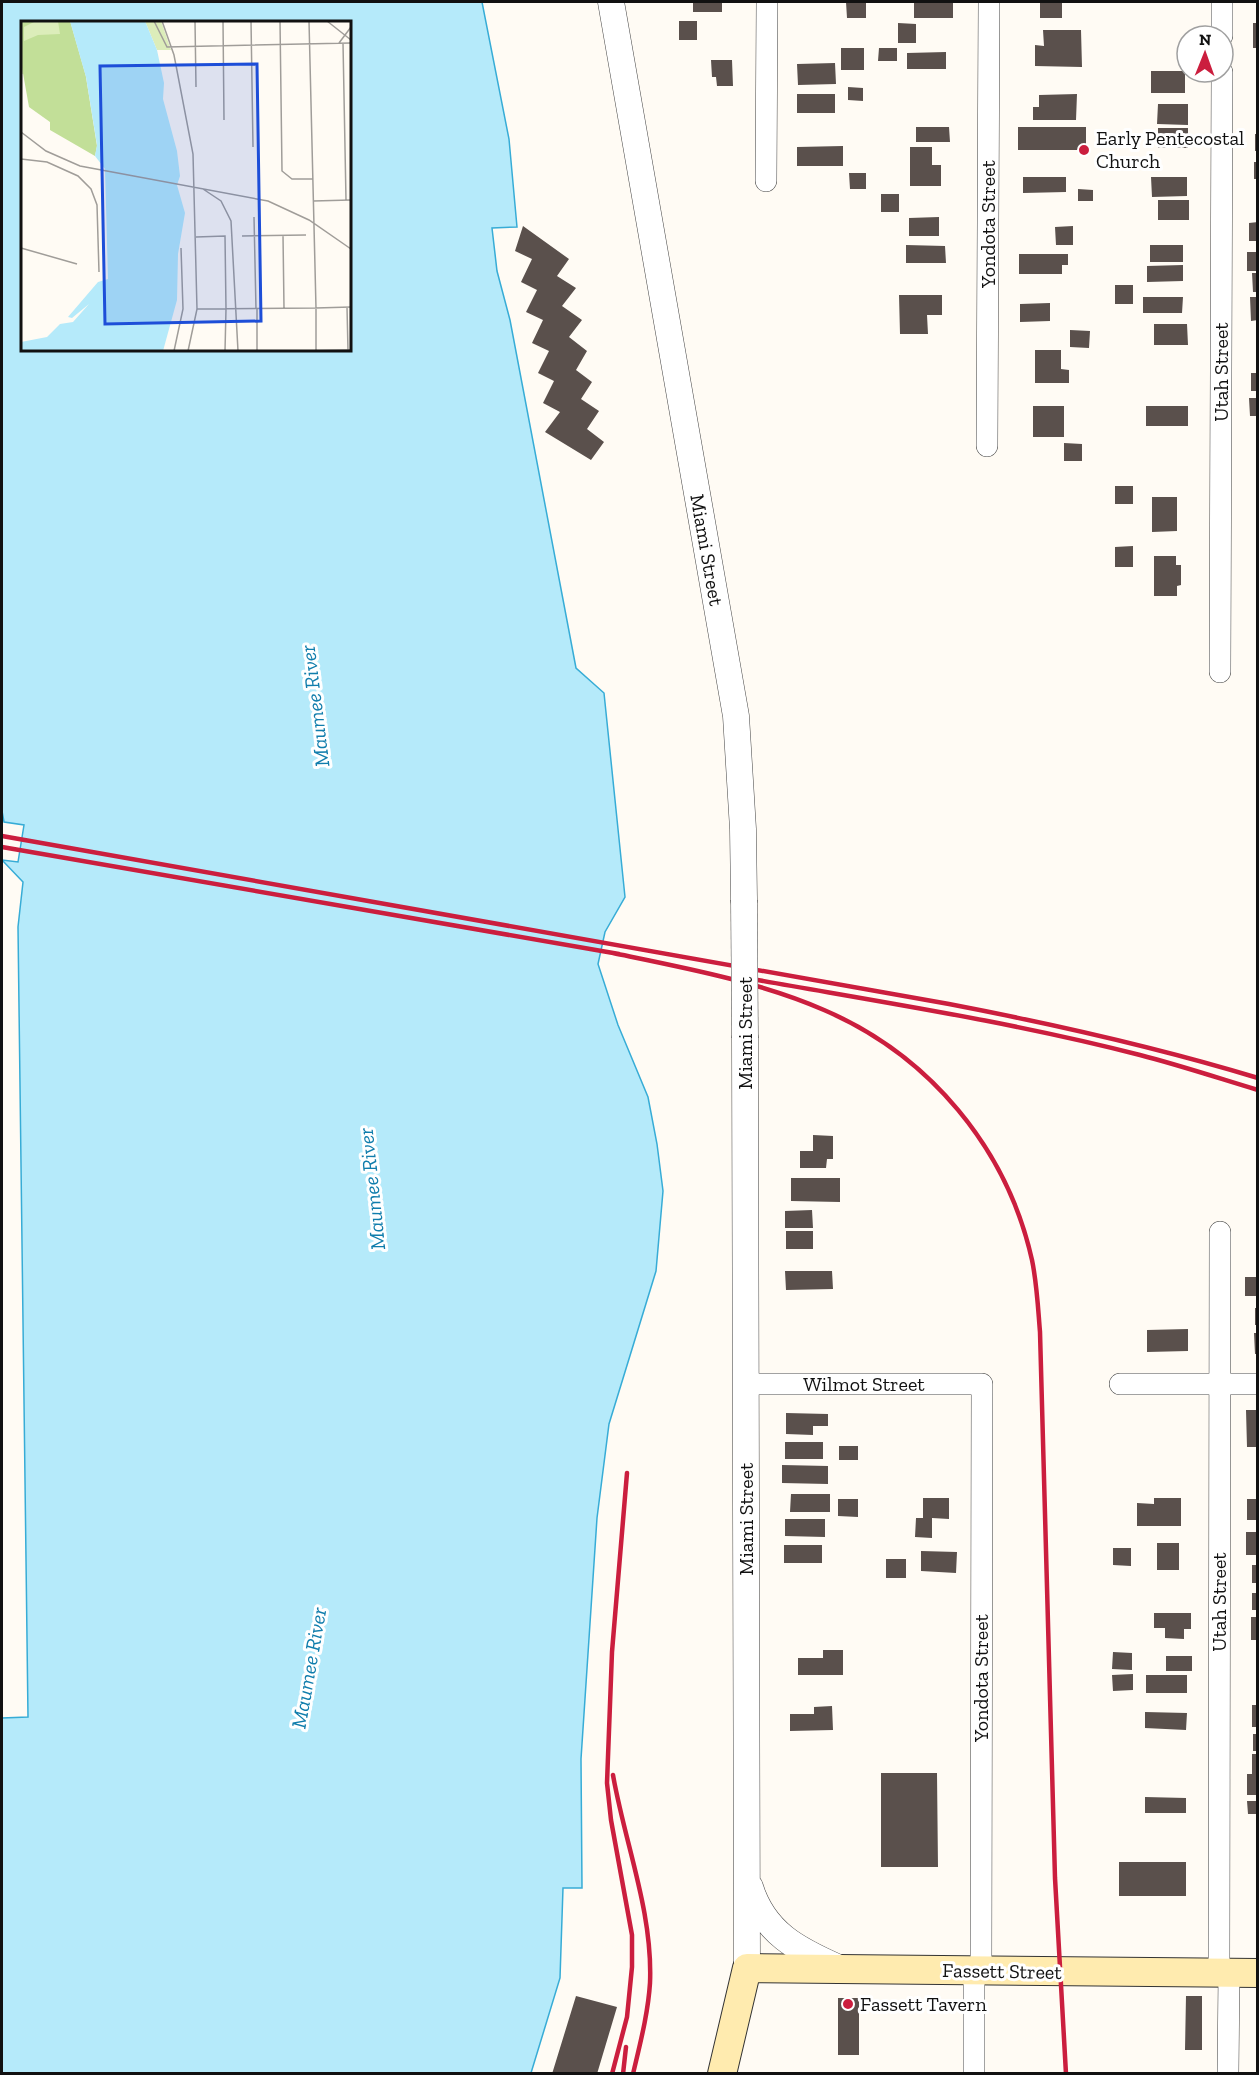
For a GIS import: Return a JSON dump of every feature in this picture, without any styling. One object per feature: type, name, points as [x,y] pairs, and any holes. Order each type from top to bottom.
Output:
[{"type":"main road","name":"Fassett Street","points":[[747,1968],[1257,1973]]},
{"type":"main road","name":"Miami Street","points":[[722,2073],[747,1968]]},
{"type":"street","name":"Miami Street","points":[[611,2],[736,716],[743,829],[744,900],[747,1968]]},
{"type":"street","points":[[766,180],[767,2]]},
{"type":"street","name":"Yondota Street","points":[[987,446],[989,2]]},
{"type":"street","points":[[1222,2],[1222,24]]},
{"type":"street","name":"Utah Street","points":[[1221,672],[1222,84]]},
{"type":"street","name":"Utah Street","points":[[1220,1232],[1219,1384],[1224,1973],[1228,2073]]},
{"type":"street","name":"Wilmot Street","points":[[746,1384],[982,1384]]},
{"type":"street","name":"Yondota Street","points":[[974,2073],[978,1972],[982,1384]]},
{"type":"street","points":[[1120,1384],[1257,1384]]},
{"type":"street","points":[[747,1878],[754,1901],[768,1922],[784,1939],[811,1956],[842,1969]]},
{"type":"water","name":"Maumee River","points":[[2,2],[482,2],[509,139],[517,227],[492,228],[497,271],[510,320],[576,668],[604,693],[625,897],[605,932],[598,964],[618,1025],[648,1097],[663,1191],[656,1271],[609,1424],[597,1518],[581,1759],[582,1888],[563,1888],[560,1978],[531,2073],[2,2073],[2,1718],[28,1717],[18,927],[23,882],[2,860],[18,862],[24,825],[4,822],[2,811]]},
{"type":"building","points":[[693,2],[722,2],[722,12],[693,12]]},
{"type":"building","points":[[846,2],[866,2],[866,18],[847,18]]},
{"type":"building","points":[[914,2],[953,2],[953,18],[914,18]]},
{"type":"building","points":[[1040,2],[1062,2],[1062,18],[1040,18]]},
{"type":"building","points":[[679,21],[697,21],[697,40],[679,40]]},
{"type":"building","points":[[898,23],[916,24],[916,43],[898,43]]},
{"type":"building","points":[[1253,23],[1258,23],[1258,48],[1253,48]]},
{"type":"building","points":[[1043,30],[1081,30],[1082,67],[1035,66],[1035,45],[1044,46]]},
{"type":"building","points":[[841,48],[864,48],[864,70],[841,70]]},
{"type":"building","points":[[879,48],[897,48],[897,61],[878,61]]},
{"type":"building","points":[[946,52],[946,69],[907,69],[907,53]]},
{"type":"building","points":[[711,60],[732,60],[733,86],[717,86],[716,77],[712,77]]},
{"type":"building","points":[[835,63],[836,84],[798,85],[797,64]]},
{"type":"building","points":[[1151,71],[1175,71],[1175,84],[1185,84],[1185,93],[1151,93]]},
{"type":"building","points":[[848,87],[863,88],[863,101],[848,100]]},
{"type":"building","points":[[797,94],[835,94],[835,113],[797,113]]},
{"type":"building","points":[[1077,94],[1076,120],[1033,120],[1033,107],[1039,107],[1039,95]]},
{"type":"building","points":[[1158,104],[1188,104],[1188,125],[1157,124]]},
{"type":"building","points":[[916,127],[949,127],[950,142],[916,142]]},
{"type":"building","points":[[1018,127],[1086,127],[1086,150],[1018,150]]},
{"type":"building","points":[[1158,128],[1188,128],[1188,148],[1158,148]]},
{"type":"building","points":[[1255,134],[1258,134],[1258,151],[1255,151]]},
{"type":"building","points":[[843,146],[843,166],[797,166],[797,147]]},
{"type":"building","points":[[910,147],[932,147],[932,165],[941,165],[941,186],[910,186]]},
{"type":"building","points":[[1254,162],[1258,162],[1258,179],[1254,179]]},
{"type":"building","points":[[849,173],[866,173],[866,189],[850,189]]},
{"type":"building","points":[[1023,177],[1066,177],[1066,192],[1023,193]]},
{"type":"building","points":[[1151,177],[1187,177],[1187,196],[1152,197]]},
{"type":"building","points":[[1078,189],[1093,190],[1093,201],[1078,201]]},
{"type":"building","points":[[881,194],[899,194],[899,212],[881,212]]},
{"type":"building","points":[[1158,200],[1189,200],[1189,220],[1158,220]]},
{"type":"building","points":[[939,217],[939,236],[909,236],[909,218]]},
{"type":"building","points":[[1258,222],[1258,241],[1249,241],[1249,223]]},
{"type":"building","points":[[523,226],[569,259],[557,276],[576,288],[562,306],[582,320],[569,337],[587,351],[576,370],[592,382],[581,399],[599,411],[587,429],[604,442],[591,460],[545,432],[560,412],[543,403],[554,381],[538,373],[549,351],[532,343],[543,320],[526,312],[537,290],[521,282],[532,259],[515,251]]},
{"type":"building","points":[[1073,226],[1073,245],[1056,245],[1055,227]]},
{"type":"building","points":[[906,245],[945,246],[946,263],[906,263]]},
{"type":"building","points":[[1150,245],[1183,245],[1183,262],[1150,262]]},
{"type":"building","points":[[1247,252],[1258,252],[1258,271],[1247,271]]},
{"type":"building","points":[[1019,254],[1068,254],[1068,265],[1062,265],[1062,274],[1019,274]]},
{"type":"building","points":[[1183,265],[1183,281],[1147,282],[1147,266]]},
{"type":"building","points":[[1252,273],[1258,273],[1258,292],[1253,292]]},
{"type":"building","points":[[1115,285],[1133,285],[1133,304],[1115,304]]},
{"type":"building","points":[[899,295],[942,295],[942,315],[927,315],[928,334],[900,334]]},
{"type":"building","points":[[1143,297],[1183,297],[1182,313],[1143,313]]},
{"type":"building","points":[[1250,297],[1258,297],[1258,320],[1251,321]]},
{"type":"building","points":[[1050,303],[1050,321],[1020,322],[1020,304]]},
{"type":"building","points":[[1154,324],[1187,324],[1188,345],[1154,345]]},
{"type":"building","points":[[1070,330],[1090,331],[1089,348],[1070,347]]},
{"type":"building","points":[[1035,350],[1061,350],[1061,369],[1069,370],[1069,383],[1035,383]]},
{"type":"building","points":[[1251,373],[1258,373],[1258,391],[1251,391]]},
{"type":"building","points":[[1249,398],[1258,398],[1258,416],[1250,416]]},
{"type":"building","points":[[1033,406],[1064,406],[1064,437],[1033,437]]},
{"type":"building","points":[[1146,406],[1188,406],[1188,426],[1146,426]]},
{"type":"building","points":[[1064,443],[1082,444],[1082,461],[1064,461]]},
{"type":"building","points":[[1115,486],[1133,486],[1133,504],[1115,504]]},
{"type":"building","points":[[1152,497],[1177,497],[1177,531],[1152,532]]},
{"type":"building","points":[[1133,546],[1133,567],[1115,567],[1115,547]]},
{"type":"building","points":[[1154,556],[1176,556],[1176,565],[1181,565],[1181,585],[1177,586],[1177,596],[1154,596]]},
{"type":"building","points":[[813,1135],[833,1136],[833,1159],[827,1159],[826,1168],[800,1168],[800,1151],[813,1151]]},
{"type":"building","points":[[791,1178],[840,1178],[840,1202],[791,1201]]},
{"type":"building","points":[[812,1210],[813,1228],[785,1228],[785,1211]]},
{"type":"building","points":[[786,1231],[813,1231],[813,1249],[786,1249]]},
{"type":"building","points":[[785,1271],[832,1271],[833,1289],[786,1290]]},
{"type":"building","points":[[1245,1277],[1258,1277],[1258,1296],[1245,1296]]},
{"type":"building","points":[[1255,1308],[1258,1308],[1258,1325],[1255,1325]]},
{"type":"building","points":[[1188,1329],[1188,1351],[1147,1352],[1147,1330]]},
{"type":"building","points":[[1254,1333],[1258,1333],[1258,1354],[1255,1354]]},
{"type":"building","points":[[1246,1410],[1258,1410],[1258,1447],[1247,1447]]},
{"type":"building","points":[[786,1413],[828,1414],[828,1426],[813,1426],[813,1435],[786,1434]]},
{"type":"building","points":[[785,1442],[823,1442],[823,1459],[785,1459]]},
{"type":"building","points":[[839,1446],[858,1446],[858,1460],[839,1460]]},
{"type":"building","points":[[782,1465],[828,1466],[828,1484],[782,1483]]},
{"type":"building","points":[[791,1494],[830,1494],[830,1512],[790,1512]]},
{"type":"building","points":[[923,1498],[949,1498],[949,1519],[932,1518],[932,1538],[915,1537],[916,1518],[923,1518]]},
{"type":"building","points":[[1154,1498],[1181,1498],[1181,1526],[1137,1526],[1137,1503],[1154,1504]]},
{"type":"building","points":[[838,1499],[858,1499],[858,1517],[838,1516]]},
{"type":"building","points":[[1247,1499],[1258,1499],[1258,1520],[1247,1520]]},
{"type":"building","points":[[785,1519],[825,1519],[825,1537],[785,1536]]},
{"type":"building","points":[[1246,1532],[1258,1532],[1258,1555],[1246,1555]]},
{"type":"building","points":[[1157,1543],[1179,1543],[1179,1570],[1157,1570]]},
{"type":"building","points":[[784,1545],[822,1545],[822,1563],[784,1563]]},
{"type":"building","points":[[1113,1548],[1131,1548],[1131,1566],[1113,1565]]},
{"type":"building","points":[[921,1551],[957,1552],[956,1573],[921,1571]]},
{"type":"building","points":[[886,1559],[906,1559],[906,1578],[886,1578]]},
{"type":"building","points":[[1252,1565],[1258,1565],[1258,1583],[1252,1583]]},
{"type":"building","points":[[1252,1593],[1258,1593],[1258,1610],[1252,1610]]},
{"type":"building","points":[[1154,1613],[1191,1613],[1191,1629],[1184,1629],[1184,1639],[1165,1638],[1165,1628],[1154,1628]]},
{"type":"building","points":[[1251,1617],[1258,1617],[1258,1640],[1251,1640]]},
{"type":"building","points":[[823,1650],[843,1650],[843,1675],[798,1675],[798,1658],[823,1658]]},
{"type":"building","points":[[1113,1652],[1132,1653],[1132,1670],[1112,1669]]},
{"type":"building","points":[[1166,1656],[1192,1656],[1192,1671],[1166,1671]]},
{"type":"building","points":[[1133,1674],[1133,1690],[1113,1691],[1112,1675]]},
{"type":"building","points":[[1146,1675],[1187,1675],[1187,1693],[1146,1693]]},
{"type":"building","points":[[1252,1705],[1258,1705],[1258,1727],[1252,1727]]},
{"type":"building","points":[[832,1706],[833,1730],[790,1731],[790,1714],[814,1714],[814,1707]]},
{"type":"building","points":[[1145,1712],[1187,1713],[1186,1730],[1145,1728]]},
{"type":"building","points":[[1253,1734],[1258,1734],[1258,1751],[1253,1751]]},
{"type":"building","points":[[1252,1754],[1258,1754],[1258,1795],[1247,1795],[1247,1774],[1252,1774]]},
{"type":"building","points":[[881,1773],[937,1773],[938,1867],[881,1867]]},
{"type":"building","points":[[1145,1797],[1186,1798],[1186,1813],[1145,1813]]},
{"type":"building","points":[[1247,1801],[1258,1801],[1258,1814],[1248,1814]]},
{"type":"building","points":[[1119,1862],[1186,1862],[1186,1896],[1119,1896]]},
{"type":"building","points":[[576,1996],[617,2007],[597,2074],[552,2074]]},
{"type":"building","points":[[1186,1996],[1202,1996],[1202,2050],[1185,2050]]},
{"type":"building","points":[[838,1998],[859,1998],[859,2055],[838,2055]]},
{"type":"railway","points":[[2,836],[949,1004],[1104,1037],[1258,1078]]},
{"type":"railway","points":[[2,847],[619,954]]},
{"type":"railway","points":[[613,953],[720,976],[774,991],[824,1010],[862,1029],[897,1052],[929,1079],[958,1110],[983,1144],[1004,1180],[1020,1219],[1034,1269],[1040,1332],[1055,1878],[1066,2074]]},
{"type":"railway","points":[[752,979],[1044,1032],[1155,1059],[1258,1090]]},
{"type":"railway","points":[[612,2074],[627,2017],[632,1967],[632,1935],[611,1820],[607,1783],[612,1652],[627,1473]]},
{"type":"railway","points":[[613,1775],[643,1904],[650,1957],[647,2006],[633,2074]]},
{"type":"railway","points":[[623,2074],[626,2047]]},
{"type":"place","name":"Early Pentecostal Church","points":[[1084,150]]},
{"type":"place","name":"Fassett Tavern","points":[[848,2004]]}]
